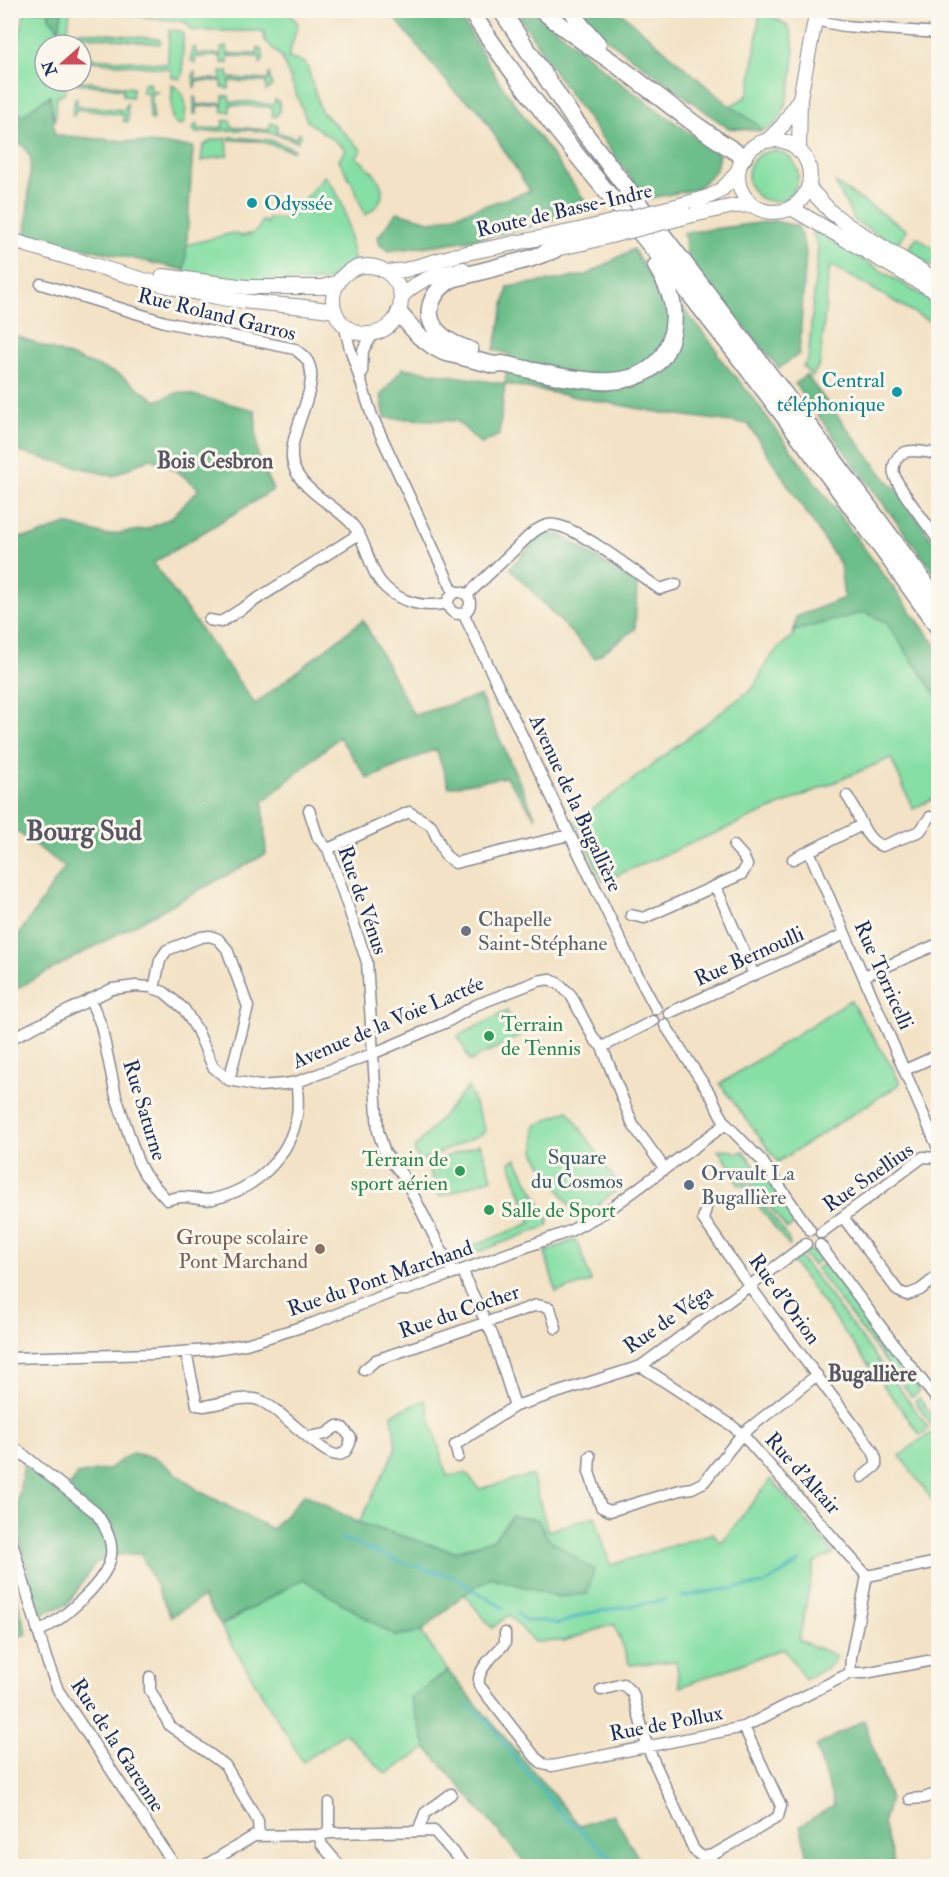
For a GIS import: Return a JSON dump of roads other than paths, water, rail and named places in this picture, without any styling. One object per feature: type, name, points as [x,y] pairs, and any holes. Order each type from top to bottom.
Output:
[{"type":"highway","points":[[470,10],[522,84],[767,394],[939,627]]},
{"type":"highway","points":[[501,10],[573,118],[809,426],[939,601]]},
{"type":"highway","points":[[542,10],[560,26],[717,141],[741,163]]},
{"type":"highway","points":[[572,10],[580,24],[616,65]]},
{"type":"highway","points":[[554,250],[529,259],[452,279],[443,285],[431,300],[429,314],[434,327],[452,343],[496,358],[503,363],[573,378],[606,382],[631,378],[644,373],[658,362],[668,345],[673,330],[673,306],[666,283],[638,241],[633,224]]},
{"type":"highway","points":[[400,305],[419,336],[443,352],[495,365],[503,363]]},
{"type":"main road","points":[[799,151],[800,98],[816,15]]},
{"type":"main road","points":[[767,141],[783,125],[800,98]]},
{"type":"main road","points":[[778,140],[789,143],[799,151],[809,168],[808,187],[799,202],[791,208],[772,212],[753,205],[741,189],[741,163],[755,146],[767,141],[778,140]]},
{"type":"main road","name":"Route de Basse-Indre","points":[[400,305],[414,285],[427,277],[554,250],[581,236],[718,194],[729,183],[741,163]]},
{"type":"main road","points":[[808,187],[831,212],[856,231],[939,281]]},
{"type":"main road","name":"Route de Basse-Indre","points":[[388,272],[405,270],[457,255],[581,236],[734,206],[753,205]]},
{"type":"main road","points":[[791,208],[939,293]]},
{"type":"main road","points":[[10,240],[84,261],[116,273],[215,297],[335,311]]},
{"type":"main road","points":[[84,261],[213,284],[246,287],[323,287],[339,282],[360,267],[373,267],[388,272],[398,287],[400,305],[392,324],[374,333],[362,333],[345,328],[335,311],[334,297],[339,282]]},
{"type":"street","points":[[816,15],[844,26],[939,33]]},
{"type":"street","name":"Rue Roland Garros","points":[[41,284],[165,322],[295,349],[308,362],[312,379],[291,451],[293,466],[302,481],[349,520],[359,534],[381,582],[395,595],[406,601],[425,605],[447,603]]},
{"type":"street","points":[[345,328],[372,416],[454,593]]},
{"type":"street","points":[[363,388],[363,350],[374,333]]},
{"type":"street","points":[[939,454],[903,452],[896,459],[894,475],[939,540]]},
{"type":"street","points":[[467,595],[530,535],[539,528],[554,524],[591,542],[660,589],[676,584]]},
{"type":"street","points":[[209,620],[221,622],[359,534]]},
{"type":"street","points":[[461,592],[467,595],[470,605],[463,613],[453,612],[447,603],[449,597],[461,592]]},
{"type":"street","name":"Avenue de la Bugallière","points":[[463,613],[569,835],[656,1009]]},
{"type":"street","points":[[847,795],[862,825],[875,843],[882,846],[920,831],[930,818]]},
{"type":"street","name":"Rue de Vénus","points":[[309,810],[318,838],[328,849],[367,962],[378,1131],[386,1153],[404,1177],[487,1321],[515,1406]]},
{"type":"street","points":[[328,849],[410,812],[431,825],[445,855],[455,863],[569,835]]},
{"type":"street","points":[[793,859],[862,825]]},
{"type":"street","points":[[631,915],[644,918],[742,874],[747,865],[734,846]]},
{"type":"street","name":"Rue Torricelli","points":[[809,851],[939,1148]]},
{"type":"street","points":[[716,886],[754,975]]},
{"type":"street","name":"Rue Bernoulli","points":[[669,1013],[845,934]]},
{"type":"street","points":[[10,1039],[112,989],[136,986],[154,988],[164,992],[184,1009],[197,1030],[213,1067],[229,1080],[248,1007],[227,950],[218,939],[210,936],[201,937],[167,950],[159,960],[154,988]]},
{"type":"street","points":[[864,976],[939,944]]},
{"type":"street","name":"Avenue de la Voie Lactée","points":[[229,1080],[259,1086],[297,1082],[372,1054],[447,1022],[476,1005],[538,981],[549,979],[559,984],[571,995],[594,1039],[602,1047]]},
{"type":"street","name":"Rue Saturne","points":[[90,999],[101,1025],[116,1096],[138,1162],[145,1175],[167,1200],[181,1196],[211,1200],[241,1189],[264,1174],[279,1156],[291,1136],[298,1113],[297,1082]]},
{"type":"street","points":[[662,1008],[669,1013],[669,1022],[665,1025],[659,1026],[653,1021],[652,1013],[656,1009],[662,1008]]},
{"type":"street","points":[[653,1021],[602,1047],[633,1125],[665,1169]]},
{"type":"street","points":[[665,1025],[712,1097],[718,1113],[726,1124],[762,1161],[902,1355],[939,1401]]},
{"type":"street","points":[[905,1070],[939,1055]]},
{"type":"street","name":"Rue du Pont Marchand","points":[[10,1358],[186,1352],[246,1344],[278,1334],[570,1231],[607,1211],[726,1124]]},
{"type":"street","name":"Rue Snellius","points":[[817,1236],[923,1157],[939,1158]]},
{"type":"street","name":"Rue d'Orion","points":[[709,1197],[703,1219],[876,1459],[876,1466],[862,1477]]},
{"type":"street","points":[[843,1216],[898,1291],[907,1295],[920,1290],[939,1276]]},
{"type":"street","name":"Rue de Véga","points":[[458,1457],[455,1445],[515,1406],[641,1366],[806,1244],[805,1236],[817,1236]]},
{"type":"street","name":"Rue du Cocher","points":[[364,1370],[376,1360],[537,1305],[550,1308],[556,1328]]},
{"type":"street","points":[[186,1352],[197,1405],[256,1399],[270,1404],[309,1437]]},
{"type":"street","name":"Rue d'Altair","points":[[641,1366],[731,1425],[741,1434],[867,1576]]},
{"type":"street","points":[[590,1456],[589,1472],[601,1507],[610,1511],[692,1488],[705,1482],[741,1434],[817,1375]]},
{"type":"street","points":[[10,1444],[96,1513],[104,1524],[110,1541],[110,1559],[101,1577],[74,1606],[38,1632]]},
{"type":"street","name":"Rue de la Garenne","points":[[10,1535],[38,1632],[58,1690],[175,1866]]},
{"type":"street","points":[[939,1562],[867,1576],[850,1673],[865,1673],[939,1659]]},
{"type":"street","name":"Rue de Pollux","points":[[505,1633],[505,1643],[481,1671],[478,1678],[479,1685],[536,1758],[543,1764],[552,1766],[744,1727],[850,1673]]},
{"type":"street","points":[[150,1677],[150,1690],[154,1700],[170,1726],[225,1765],[258,1821],[259,1836]]},
{"type":"street","points":[[601,1690],[623,1684],[633,1694],[647,1746],[694,1850],[702,1857],[713,1855],[778,1817],[781,1806],[744,1727]]},
{"type":"street","points":[[910,1799],[924,1798],[939,1793]]},
{"type":"street","points":[[418,1831],[425,1813],[451,1794]]},
{"type":"street","points":[[329,1803],[322,1845],[340,1866]]},
{"type":"street","points":[[204,1866],[254,1836],[418,1831],[434,1831],[465,1866]]},
{"type":"waterway","points":[[341,1538],[401,1562],[454,1577],[503,1608]]},
{"type":"waterway","points":[[682,1597],[765,1584],[800,1562]]},
{"type":"waterway","points":[[518,1614],[525,1621],[558,1624],[589,1613],[665,1600]]},
{"type":"waterway","points":[[469,1706],[491,1724],[511,1753],[562,1814],[621,1866]]},
{"type":"place","name":"Odyssée","points":[[252,203]]},
{"type":"place","name":"Central téléphonique","points":[[897,392]]},
{"type":"place","name":"Chapelle Saint-Stéphane","points":[[466,931]]},
{"type":"place","name":"Terrain de Tennis","points":[[489,1036]]},
{"type":"place","name":"Terrain de sport aérien","points":[[460,1171]]},
{"type":"place","name":"Orvault La Bugallière","points":[[689,1185]]},
{"type":"place","name":"Salle de Sport","points":[[489,1210]]},
{"type":"place","name":"Groupe scolaire Pont Marchand","points":[[320,1249]]},
{"type":"district","name":"Bois Cesbron","points":[[215,460]]},
{"type":"district","name":"Bourg Sud","points":[[84,831]]},
{"type":"district","name":"Bugallière","points":[[872,1373]]},
{"type":"park label","name":"Square du Cosmos","points":[[577,1169]]}]
